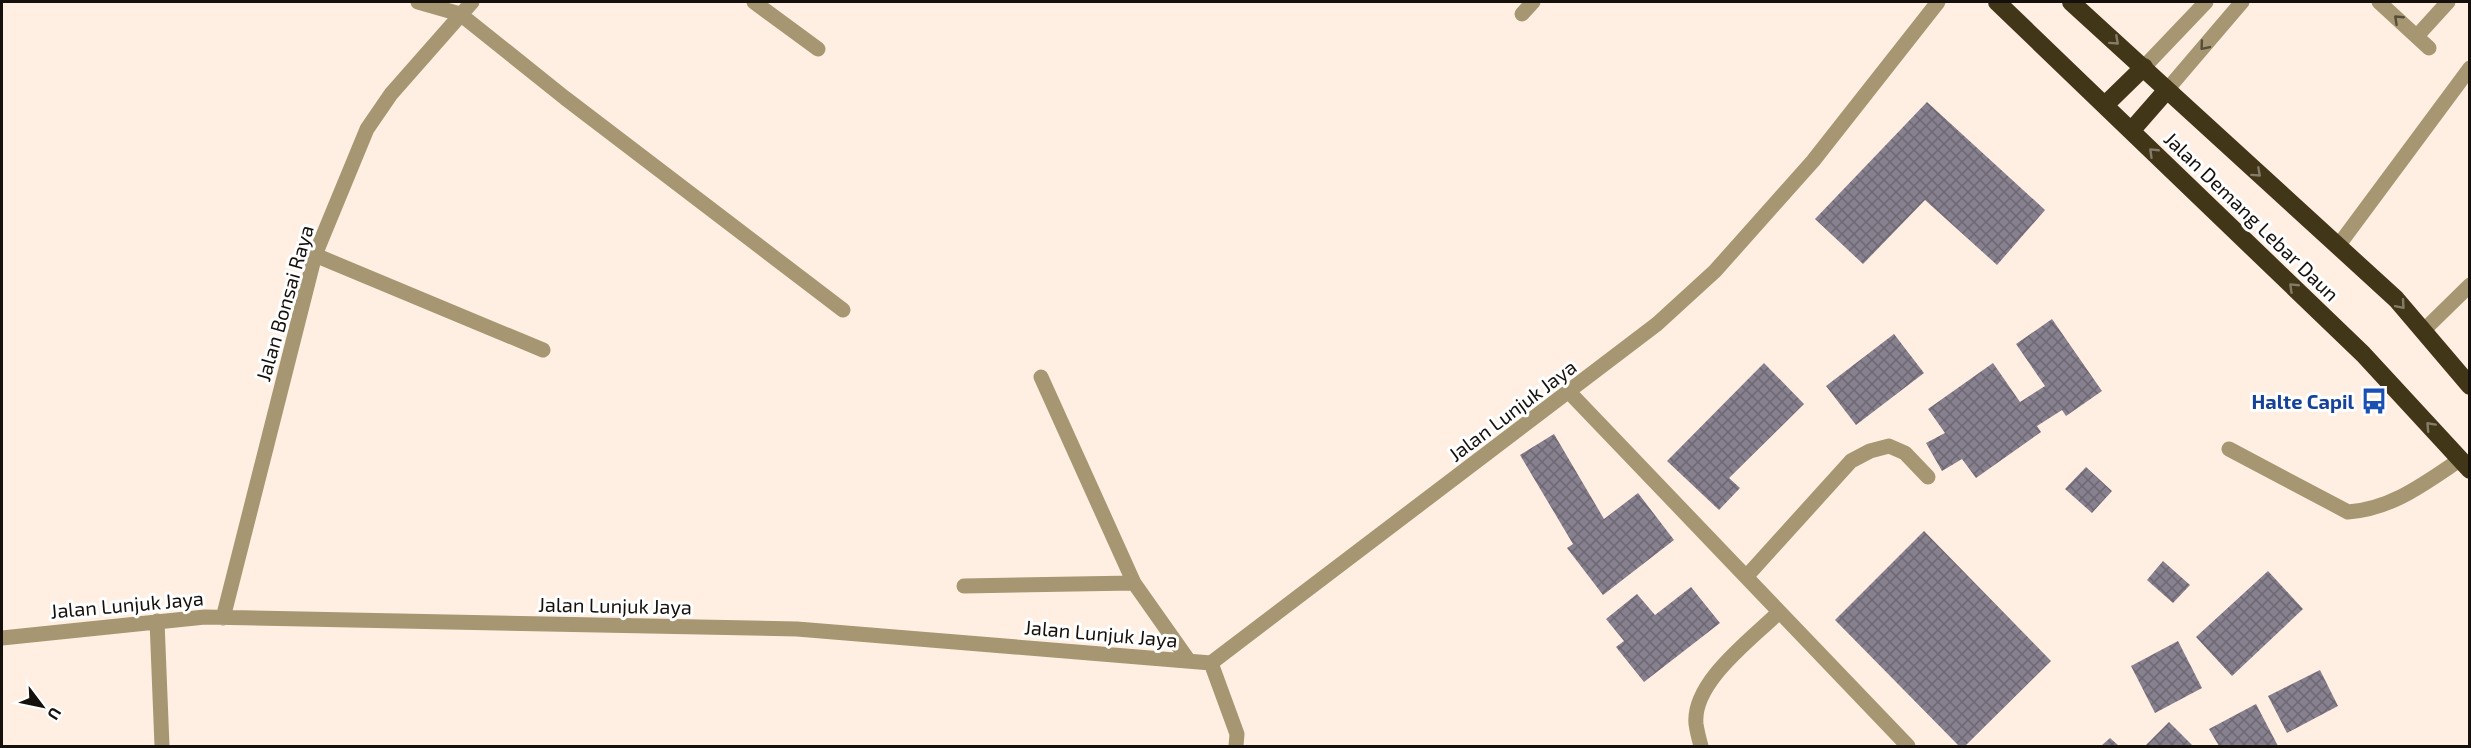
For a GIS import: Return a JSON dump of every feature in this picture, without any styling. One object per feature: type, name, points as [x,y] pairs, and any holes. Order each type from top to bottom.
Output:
[{"type":"highway","name":"Jalan Demang Lebar Daun","points":[[1997,2],[2363,354],[2465,464]]},
{"type":"highway","name":"Jalan Demang Lebar Daun","points":[[2071,2],[2396,300],[2469,386]]},
{"type":"highway","points":[[2105,105],[2144,67]]},
{"type":"highway","points":[[2132,131],[2166,91]]},
{"type":"street","points":[[418,2],[460,14],[565,98],[843,310]]},
{"type":"street","name":"Jalan Bonsai Raya","points":[[223,618],[315,255],[367,129],[391,94],[472,2]]},
{"type":"street","points":[[754,2],[818,50]]},
{"type":"street","points":[[1522,14],[1533,2]]},
{"type":"street","name":"Jalan Lunjuk Jaya","points":[[2,638],[157,621],[223,618],[797,629],[1211,663],[1570,393],[1657,324],[1715,271],[1813,161],[1938,2]]},
{"type":"street","points":[[2144,67],[2206,2]]},
{"type":"street","points":[[2166,91],[2242,2]]},
{"type":"street","points":[[2379,2],[2429,48]]},
{"type":"street","points":[[2417,36],[2448,2]]},
{"type":"street","points":[[2338,246],[2469,68]]},
{"type":"street","points":[[315,255],[543,350]]},
{"type":"street","points":[[2423,331],[2469,285]]},
{"type":"street","points":[[1041,377],[1134,583],[1189,661]]},
{"type":"street","points":[[1570,393],[1908,747]]},
{"type":"street","points":[[1746,577],[1851,461],[1870,451],[1889,446],[1905,453],[1928,477]]},
{"type":"street","points":[[2229,448],[2348,512],[2370,510],[2399,499],[2465,464]]},
{"type":"street","points":[[964,586],[1134,583]]},
{"type":"street","points":[[1701,747],[1696,722],[1699,703],[1712,677],[1779,612]]},
{"type":"street","points":[[157,621],[162,747]]},
{"type":"street","points":[[1211,663],[1237,734],[1236,747]]},
{"type":"building","points":[[1927,102],[2045,210],[1997,265],[1925,200],[1863,264],[1815,219]]},
{"type":"building","points":[[2052,319],[2102,391],[2066,416],[2062,410],[2037,426],[2041,432],[1976,478],[1962,459],[1942,471],[1926,443],[1945,433],[1928,409],[1993,363],[2020,402],[2045,386],[2016,344]]},
{"type":"building","points":[[1894,334],[1924,373],[1856,425],[1826,386]]},
{"type":"building","points":[[1764,363],[1804,404],[1729,478],[1740,488],[1719,510],[1667,461]]},
{"type":"building","points":[[1554,434],[1604,519],[1638,493],[1674,540],[1603,595],[1567,548],[1573,544],[1520,455]]},
{"type":"building","points":[[2086,467],[2112,491],[2092,513],[2065,489]]},
{"type":"building","points":[[1924,531],[2051,661],[1965,746],[1959,746],[1835,620]]},
{"type":"building","points":[[2163,561],[2190,585],[2173,603],[2147,580]]},
{"type":"building","points":[[2268,571],[2303,609],[2232,676],[2196,637]]},
{"type":"building","points":[[1691,587],[1720,623],[1644,682],[1616,647],[1624,641],[1606,619],[1637,594],[1655,615]]},
{"type":"building","points":[[2178,641],[2202,688],[2155,713],[2131,666]]},
{"type":"building","points":[[2320,670],[2338,706],[2287,733],[2268,696]]},
{"type":"building","points":[[2256,704],[2278,746],[2219,746],[2209,729]]},
{"type":"building","points":[[2169,722],[2193,746],[2146,745]]},
{"type":"building","points":[[2110,738],[2119,746],[2101,746]]},
{"type":"place","name":"Halte Capil","points":[[2374,401]]}]
